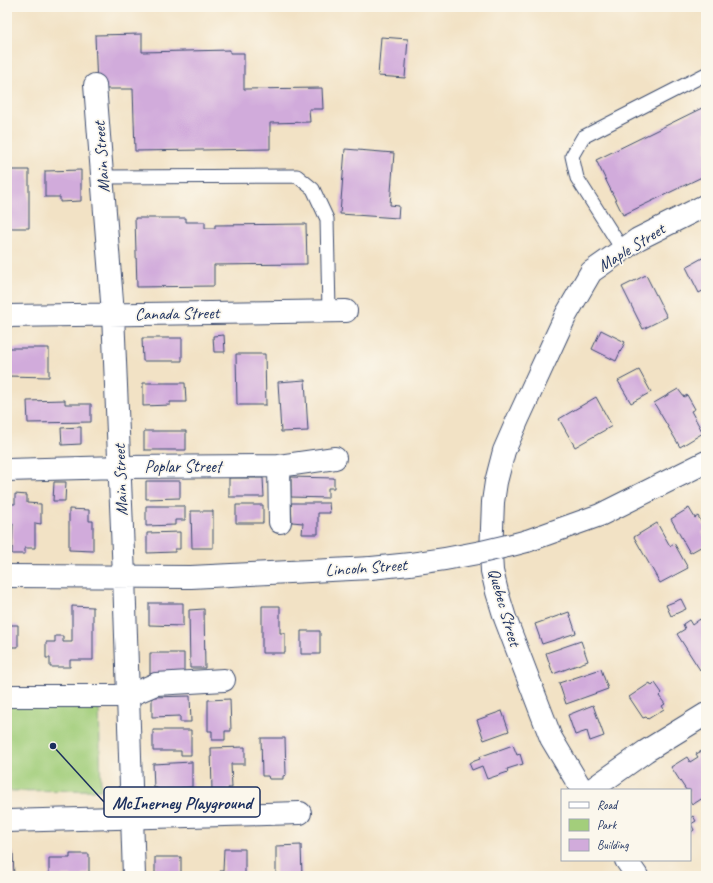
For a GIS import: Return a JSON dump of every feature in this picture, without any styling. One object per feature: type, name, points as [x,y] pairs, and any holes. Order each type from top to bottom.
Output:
[{"type":"street","name":"Main Street","points":[[95,85],[112,314],[120,467],[134,876]]},
{"type":"street","name":"Maple Street","points":[[551,350],[566,315],[591,272],[638,239],[706,205]]},
{"type":"street","name":"Canada Street","points":[[7,316],[337,311]]},
{"type":"street","name":"Quebec Street","points":[[551,350],[504,451],[493,502],[491,554],[492,571],[496,592],[551,738],[581,789]]},
{"type":"street","name":"Poplar Street","points":[[7,470],[120,467],[278,466],[335,458]]},
{"type":"street","name":"Lincoln Street","points":[[7,576],[191,577],[371,568],[436,561],[492,550],[527,541],[600,515],[706,462]]},
{"type":"street","points":[[278,466],[280,522]]},
{"type":"street","points":[[7,696],[128,696],[156,684],[224,680]]},
{"type":"street","points":[[592,789],[646,751],[706,714]]},
{"type":"street","points":[[7,821],[300,813]]},
{"type":"street","points":[[627,861],[638,876]]},
{"type":"lane","points":[[622,250],[577,178],[572,156],[583,136],[706,74]]},
{"type":"lane","points":[[102,177],[297,176],[313,189],[327,219],[337,311]]},
{"type":"green space","points":[[7,702],[99,702],[101,790],[7,791]]},
{"type":"building","points":[[142,34],[142,52],[230,50],[230,53],[244,53],[244,89],[322,88],[323,109],[309,109],[310,122],[270,123],[270,149],[135,151],[133,89],[97,89],[95,35]]},
{"type":"building","points":[[381,37],[408,39],[405,78],[378,76]]},
{"type":"building","points":[[706,106],[706,175],[623,215],[596,160]]},
{"type":"building","points":[[345,149],[394,153],[390,205],[399,206],[398,218],[340,214]]},
{"type":"building","points":[[7,170],[29,170],[29,228],[7,228]]},
{"type":"building","points":[[81,170],[81,201],[60,202],[60,197],[45,197],[45,171]]},
{"type":"building","points":[[135,218],[186,218],[186,222],[205,222],[205,228],[215,228],[215,225],[306,224],[307,264],[214,265],[214,286],[137,287]]},
{"type":"building","points":[[706,256],[706,289],[699,293],[686,267]]},
{"type":"building","points":[[646,275],[667,317],[643,329],[622,287]]},
{"type":"building","points":[[601,330],[625,342],[616,361],[592,349]]},
{"type":"building","points":[[224,335],[225,352],[214,352],[213,336]]},
{"type":"building","points":[[142,338],[182,338],[182,361],[143,361]]},
{"type":"building","points":[[7,348],[49,348],[49,377],[7,376]]},
{"type":"building","points":[[236,354],[265,354],[266,405],[237,405]]},
{"type":"building","points":[[639,370],[651,392],[631,403],[618,381]]},
{"type":"building","points":[[305,380],[308,431],[281,432],[278,382]]},
{"type":"building","points":[[143,383],[185,383],[186,402],[170,402],[170,405],[143,406]]},
{"type":"building","points":[[678,389],[684,397],[687,395],[695,409],[691,411],[703,433],[680,447],[654,403]]},
{"type":"building","points":[[596,397],[612,426],[575,447],[559,419]]},
{"type":"building","points":[[65,400],[65,404],[91,404],[91,422],[28,423],[27,401]]},
{"type":"building","points":[[81,427],[81,444],[62,445],[61,428]]},
{"type":"building","points":[[144,431],[186,431],[186,450],[144,450]]},
{"type":"building","points":[[291,477],[334,478],[334,488],[328,488],[328,498],[291,497]]},
{"type":"building","points":[[229,478],[263,478],[264,497],[229,497]]},
{"type":"building","points":[[146,481],[180,481],[180,498],[146,499]]},
{"type":"building","points":[[54,482],[66,482],[65,501],[53,501]]},
{"type":"building","points":[[15,494],[27,495],[27,503],[41,504],[41,524],[35,523],[35,548],[25,548],[25,554],[12,554],[13,524],[9,524],[10,504],[15,504]]},
{"type":"building","points":[[291,503],[329,503],[330,513],[318,513],[318,534],[302,534],[303,523],[292,522]]},
{"type":"building","points":[[236,505],[263,505],[263,523],[236,523]]},
{"type":"building","points":[[146,506],[185,506],[185,520],[175,520],[175,525],[146,526]]},
{"type":"building","points":[[689,508],[695,518],[698,516],[706,530],[702,532],[706,539],[706,544],[690,553],[671,519]]},
{"type":"building","points":[[69,509],[89,510],[89,521],[93,521],[93,551],[69,550]]},
{"type":"building","points":[[191,511],[213,511],[213,548],[192,548]]},
{"type":"building","points":[[657,523],[670,546],[674,543],[688,568],[660,583],[634,537]]},
{"type":"building","points":[[180,532],[180,549],[175,549],[175,552],[147,553],[147,533]]},
{"type":"building","points":[[681,599],[686,609],[671,616],[666,605]]},
{"type":"building","points":[[149,603],[183,603],[183,626],[149,625]]},
{"type":"building","points":[[72,606],[93,607],[93,660],[70,660],[70,667],[50,667],[50,658],[46,658],[46,642],[55,642],[55,636],[63,636],[63,642],[72,642]]},
{"type":"building","points":[[262,606],[280,606],[280,633],[285,633],[285,653],[262,653]]},
{"type":"building","points":[[204,609],[205,668],[190,668],[189,610]]},
{"type":"building","points":[[569,612],[576,633],[542,644],[535,624]]},
{"type":"building","points":[[700,619],[706,628],[706,667],[700,670],[677,634],[685,629],[683,624],[689,620],[692,625]]},
{"type":"building","points":[[7,625],[18,625],[18,647],[7,647]]},
{"type":"building","points":[[301,631],[320,631],[320,654],[301,654]]},
{"type":"building","points":[[581,641],[588,661],[553,674],[546,653]]},
{"type":"building","points":[[150,653],[184,653],[184,677],[150,677]]},
{"type":"building","points":[[601,669],[608,689],[566,704],[559,683]]},
{"type":"building","points":[[650,683],[652,686],[655,683],[662,693],[659,696],[665,704],[662,706],[664,709],[648,719],[646,717],[643,718],[629,697]]},
{"type":"building","points":[[190,696],[191,722],[180,722],[180,716],[152,717],[152,697]]},
{"type":"building","points":[[230,699],[231,731],[225,731],[225,740],[212,740],[212,731],[208,731],[208,700]]},
{"type":"building","points":[[593,705],[604,736],[590,741],[587,731],[575,735],[568,715]]},
{"type":"building","points":[[502,711],[509,731],[484,740],[477,720]]},
{"type":"building","points":[[153,730],[191,730],[191,755],[181,755],[181,751],[153,751]]},
{"type":"building","points":[[261,738],[285,738],[286,775],[283,776],[283,779],[269,779],[268,776],[262,776]]},
{"type":"building","points":[[513,745],[517,755],[520,754],[523,764],[507,769],[508,772],[487,779],[482,766],[472,770],[469,763],[480,759],[479,757]]},
{"type":"building","points":[[245,747],[245,764],[231,764],[232,788],[228,788],[229,791],[212,792],[211,748]]},
{"type":"building","points":[[704,750],[706,753],[706,796],[692,805],[691,789],[685,789],[671,767],[687,757],[690,762],[698,757],[696,754]]},
{"type":"building","points":[[192,762],[192,787],[181,788],[181,795],[157,796],[157,788],[154,788],[153,764]]},
{"type":"building","points":[[693,816],[696,821],[691,824],[691,817]]},
{"type":"building","points":[[691,824],[694,830],[691,832]]},
{"type":"building","points":[[301,845],[302,876],[276,875],[276,846]]},
{"type":"building","points":[[224,849],[245,849],[245,874],[220,876],[220,871],[223,871]]},
{"type":"building","points":[[7,852],[13,852],[14,876],[7,876]]},
{"type":"building","points":[[70,854],[89,854],[89,874],[82,874],[82,876],[49,876],[49,858],[70,858]]},
{"type":"building","points":[[155,857],[181,857],[181,876],[155,876]]},
{"type":"place","name":"McInerney Playground","points":[[53,746]]}]
